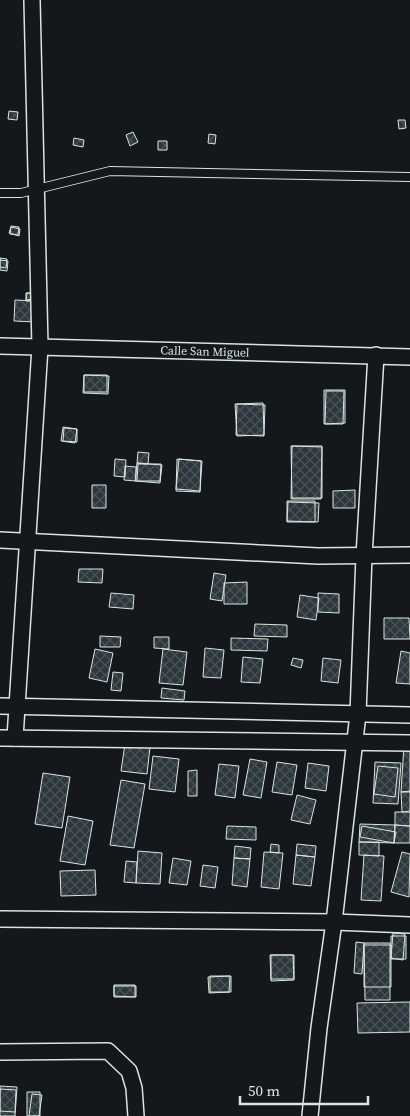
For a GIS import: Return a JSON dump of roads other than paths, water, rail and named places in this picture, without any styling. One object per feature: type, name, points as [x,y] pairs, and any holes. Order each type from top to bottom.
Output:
[{"type":"street","points":[[32,0],[40,347],[16,706],[7,738],[410,743]]},
{"type":"street","name":"Calle San Miguel","points":[[0,346],[410,357]]},
{"type":"street","points":[[310,1116],[358,714],[364,556],[376,355]]},
{"type":"street","points":[[0,540],[318,556],[410,555]]},
{"type":"street","points":[[0,706],[410,715]]},
{"type":"street","points":[[0,919],[334,922],[410,925]]},
{"type":"street","points":[[0,1052],[108,1051],[129,1071],[134,1088],[136,1116]]},
{"type":"lane","points":[[0,193],[21,193],[36,190],[110,171],[410,177]]}]
